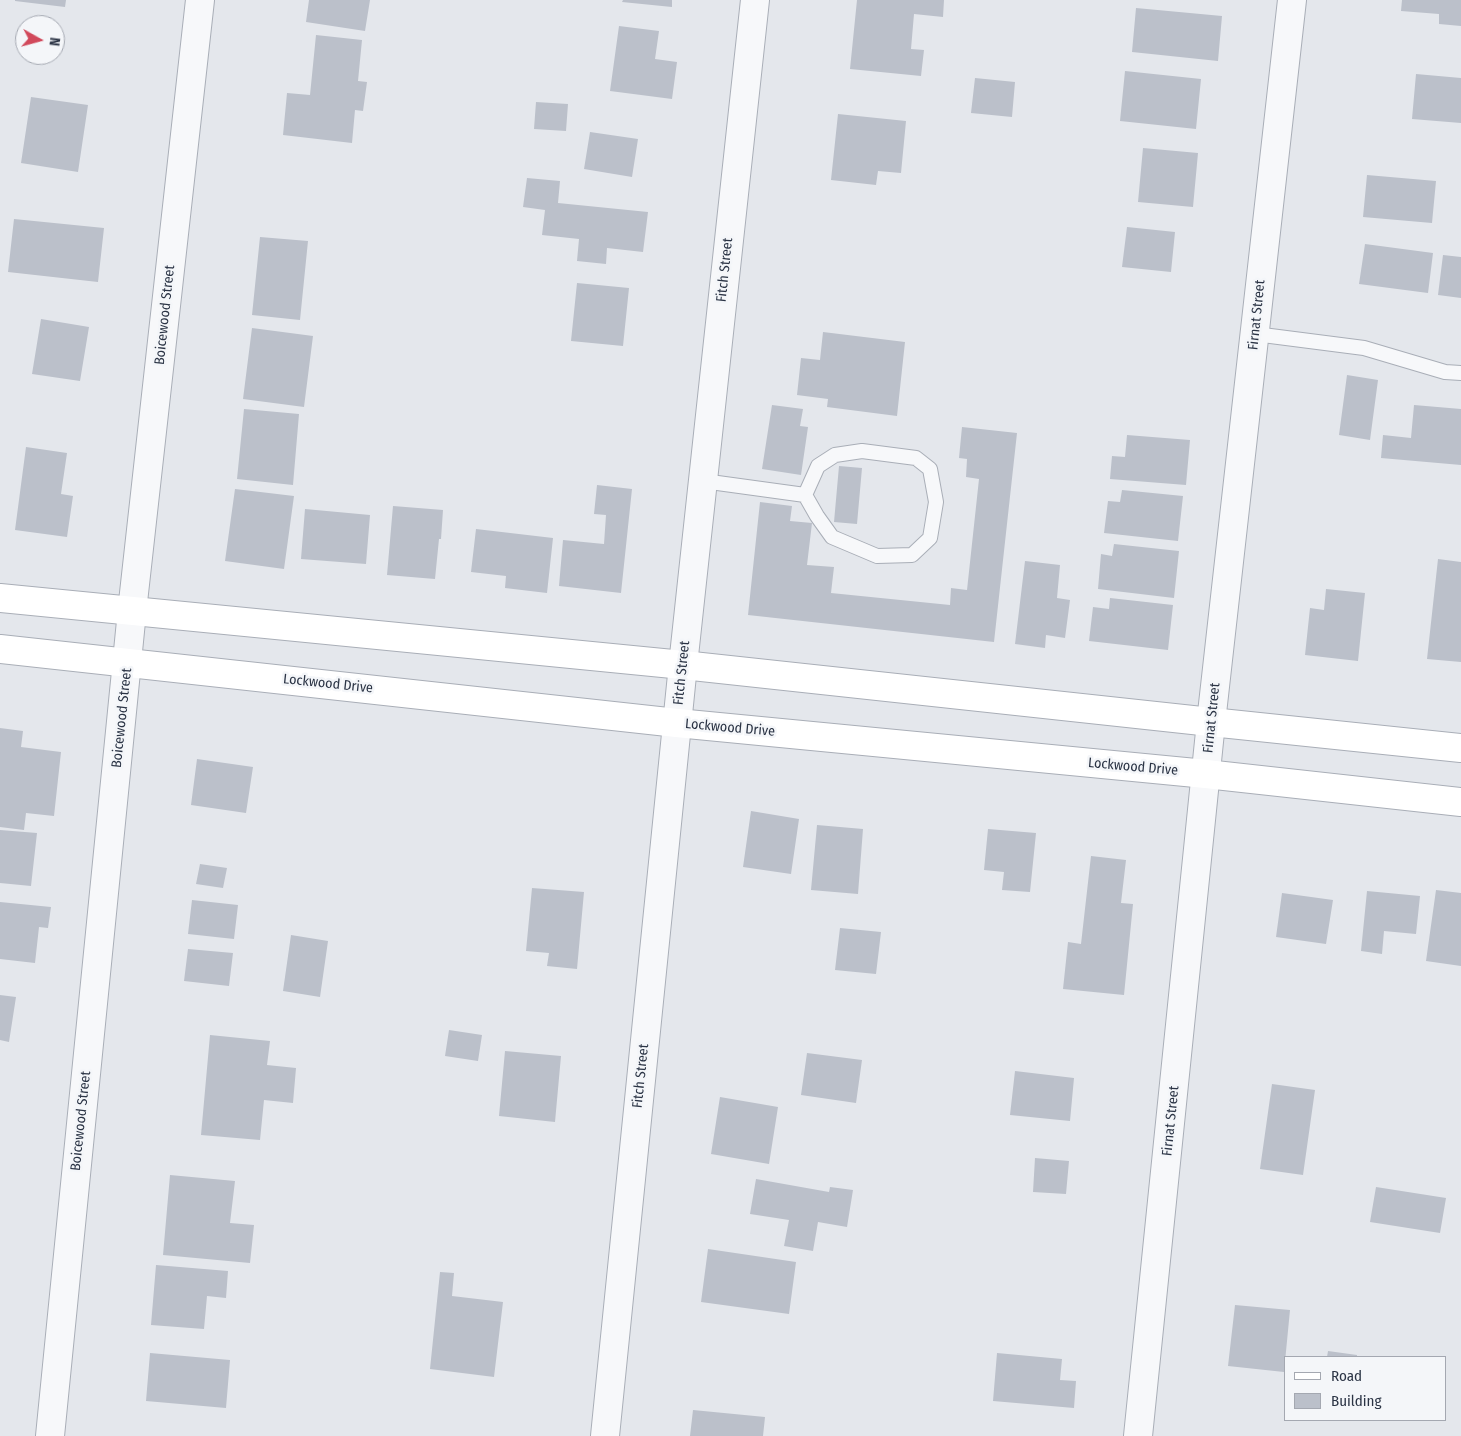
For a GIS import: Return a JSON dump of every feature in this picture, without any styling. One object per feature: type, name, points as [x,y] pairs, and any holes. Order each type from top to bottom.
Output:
[{"type":"main road","points":[[0,598],[683,665],[1461,748]]},
{"type":"main road","name":"Lockwood Drive","points":[[0,649],[677,723],[1206,774],[1461,802]]},
{"type":"street","name":"Boicewood Street","points":[[50,1436],[132,611],[200,0]]},
{"type":"street","name":"Fitch Street","points":[[605,1436],[683,665],[755,0]]},
{"type":"street","name":"Firnat Street","points":[[1138,1436],[1211,722],[1292,0]]},
{"type":"lane","points":[[1255,334],[1364,348],[1445,372],[1461,373]]},
{"type":"lane","points":[[703,481],[804,495],[832,537],[878,556],[912,555],[930,538],[936,502],[930,469],[916,458],[862,451],[836,455],[818,466],[804,495]]},
{"type":"building","points":[[15,0],[66,0],[65,7]]},
{"type":"building","points":[[309,0],[370,0],[365,31],[306,22]]},
{"type":"building","points":[[623,0],[672,0],[672,7],[622,2]]},
{"type":"building","points":[[857,0],[944,0],[943,17],[914,14],[911,49],[924,50],[921,76],[850,69]]},
{"type":"building","points":[[1402,0],[1461,0],[1461,26],[1439,24],[1439,14],[1401,11]]},
{"type":"building","points":[[1136,8],[1222,16],[1218,61],[1132,52]]},
{"type":"building","points":[[619,26],[659,31],[655,59],[677,62],[672,99],[610,91]]},
{"type":"building","points":[[316,35],[362,40],[358,81],[367,82],[363,111],[355,110],[352,143],[283,135],[287,93],[310,95]]},
{"type":"building","points":[[1125,71],[1201,79],[1196,129],[1120,121]]},
{"type":"building","points":[[1416,74],[1461,78],[1461,123],[1412,119]]},
{"type":"building","points":[[975,78],[1015,82],[1012,117],[971,113]]},
{"type":"building","points":[[31,97],[88,105],[78,172],[21,163]]},
{"type":"building","points":[[536,102],[568,104],[566,131],[534,129]]},
{"type":"building","points":[[838,114],[906,121],[901,173],[878,171],[876,185],[831,180]]},
{"type":"building","points":[[590,132],[638,139],[632,177],[584,169]]},
{"type":"building","points":[[1143,148],[1198,153],[1193,207],[1138,202]]},
{"type":"building","points":[[1367,175],[1436,181],[1432,223],[1363,217]]},
{"type":"building","points":[[527,178],[560,181],[558,203],[648,212],[643,252],[607,248],[606,264],[577,261],[579,239],[542,235],[545,210],[523,207]]},
{"type":"building","points":[[14,219],[104,228],[98,282],[8,272]]},
{"type":"building","points":[[1127,227],[1175,232],[1171,272],[1122,267]]},
{"type":"building","points":[[260,237],[308,241],[300,320],[252,315]]},
{"type":"building","points":[[1365,244],[1433,253],[1428,293],[1359,284]]},
{"type":"building","points":[[1443,255],[1461,257],[1461,298],[1438,295]]},
{"type":"building","points":[[577,283],[629,288],[623,346],[571,341]]},
{"type":"building","points":[[41,319],[89,327],[80,381],[32,374]]},
{"type":"building","points":[[252,328],[313,336],[304,407],[243,399]]},
{"type":"building","points":[[823,332],[905,342],[897,416],[827,407],[828,399],[797,395],[801,358],[820,360]]},
{"type":"building","points":[[1347,375],[1378,380],[1370,440],[1339,435]]},
{"type":"building","points":[[772,405],[803,409],[800,426],[808,427],[801,475],[762,469]]},
{"type":"building","points":[[1414,405],[1461,409],[1461,465],[1381,458],[1383,435],[1411,438]]},
{"type":"building","points":[[244,409],[299,414],[293,485],[237,479]]},
{"type":"building","points":[[962,427],[1017,433],[994,642],[748,615],[760,502],[792,506],[790,521],[812,523],[807,565],[834,567],[831,593],[950,605],[951,588],[967,590],[979,479],[966,477],[967,459],[959,458]]},
{"type":"building","points":[[1127,435],[1190,440],[1186,485],[1110,479],[1112,456],[1125,457]]},
{"type":"building","points":[[26,447],[67,453],[61,494],[73,496],[67,537],[15,530]]},
{"type":"building","points":[[839,466],[862,468],[857,524],[834,522]]},
{"type":"building","points":[[597,485],[632,489],[621,593],[559,586],[563,540],[604,544],[606,515],[594,514]]},
{"type":"building","points":[[235,489],[294,496],[284,569],[225,561]]},
{"type":"building","points":[[1122,490],[1183,496],[1178,541],[1104,533],[1108,501],[1120,502]]},
{"type":"building","points":[[393,506],[443,510],[435,579],[387,575]]},
{"type":"building","points":[[305,509],[370,515],[366,564],[301,559]]},
{"type":"building","points":[[476,529],[553,538],[547,593],[505,588],[506,576],[471,572]]},
{"type":"building","points":[[1114,544],[1179,551],[1174,598],[1098,589],[1101,554],[1112,556]]},
{"type":"building","points":[[1438,559],[1461,562],[1461,662],[1427,659]]},
{"type":"building","points":[[1025,561],[1060,565],[1057,598],[1070,600],[1065,638],[1046,635],[1045,648],[1015,644]]},
{"type":"building","points":[[1326,589],[1365,593],[1358,661],[1305,655],[1310,608],[1324,610]]},
{"type":"building","points":[[1110,598],[1173,605],[1168,650],[1089,641],[1093,607],[1109,609]]},
{"type":"building","points":[[0,728],[23,731],[21,747],[61,752],[54,816],[26,813],[24,830],[0,827]]},
{"type":"building","points":[[197,759],[253,767],[246,813],[191,805]]},
{"type":"building","points":[[751,811],[799,819],[791,874],[743,867]]},
{"type":"building","points":[[817,825],[863,829],[858,894],[811,890]]},
{"type":"building","points":[[988,829],[1036,833],[1030,892],[1002,890],[1004,872],[984,870]]},
{"type":"building","points":[[0,830],[37,833],[31,886],[0,883]]},
{"type":"building","points":[[1091,856],[1126,860],[1121,903],[1133,904],[1124,995],[1063,989],[1068,942],[1081,944]]},
{"type":"building","points":[[200,864],[227,868],[223,888],[196,884]]},
{"type":"building","points":[[532,888],[584,892],[577,969],[547,966],[549,953],[526,951]]},
{"type":"building","points":[[1436,890],[1461,893],[1461,966],[1426,961]]},
{"type":"building","points":[[1367,891],[1420,896],[1416,934],[1384,931],[1382,954],[1361,951]]},
{"type":"building","points":[[1282,893],[1333,900],[1326,944],[1276,937]]},
{"type":"building","points":[[192,900],[238,905],[234,939],[188,934]]},
{"type":"building","points":[[0,902],[51,907],[48,928],[39,927],[35,963],[0,959]]},
{"type":"building","points":[[840,928],[881,932],[876,974],[835,970]]},
{"type":"building","points":[[291,935],[328,941],[320,997],[283,991]]},
{"type":"building","points":[[188,949],[233,953],[229,986],[184,981]]},
{"type":"building","points":[[0,995],[16,997],[9,1042],[0,1040]]},
{"type":"building","points":[[449,1030],[482,1035],[478,1061],[445,1056]]},
{"type":"building","points":[[210,1035],[270,1041],[267,1065],[296,1068],[293,1103],[264,1100],[260,1140],[201,1135]]},
{"type":"building","points":[[505,1051],[561,1056],[555,1122],[499,1116]]},
{"type":"building","points":[[807,1053],[862,1060],[856,1103],[801,1095]]},
{"type":"building","points":[[1015,1071],[1074,1078],[1070,1121],[1010,1115]]},
{"type":"building","points":[[1272,1084],[1315,1090],[1303,1175],[1260,1169]]},
{"type":"building","points":[[720,1097],[778,1107],[769,1164],[711,1154]]},
{"type":"building","points":[[1035,1158],[1069,1161],[1066,1194],[1033,1192]]},
{"type":"building","points":[[170,1175],[235,1181],[230,1223],[254,1225],[250,1263],[163,1255]]},
{"type":"building","points":[[756,1179],[829,1192],[830,1187],[853,1190],[847,1227],[818,1222],[813,1251],[784,1246],[789,1220],[750,1214]]},
{"type":"building","points":[[1376,1187],[1446,1198],[1440,1233],[1370,1222]]},
{"type":"building","points":[[708,1249],[796,1262],[789,1314],[701,1302]]},
{"type":"building","points":[[156,1265],[228,1271],[226,1298],[207,1296],[204,1329],[151,1325]]},
{"type":"building","points":[[440,1272],[454,1273],[452,1296],[503,1302],[494,1377],[430,1369]]},
{"type":"building","points":[[1235,1305],[1290,1310],[1286,1356],[1284,1356],[1284,1372],[1228,1366]]},
{"type":"building","points":[[1328,1351],[1357,1355],[1357,1356],[1327,1356]]},
{"type":"building","points":[[150,1353],[230,1360],[226,1408],[146,1401]]},
{"type":"building","points":[[997,1353],[1062,1359],[1060,1380],[1076,1381],[1074,1408],[993,1401]]},
{"type":"building","points":[[693,1410],[765,1417],[763,1436],[690,1436]]}]
